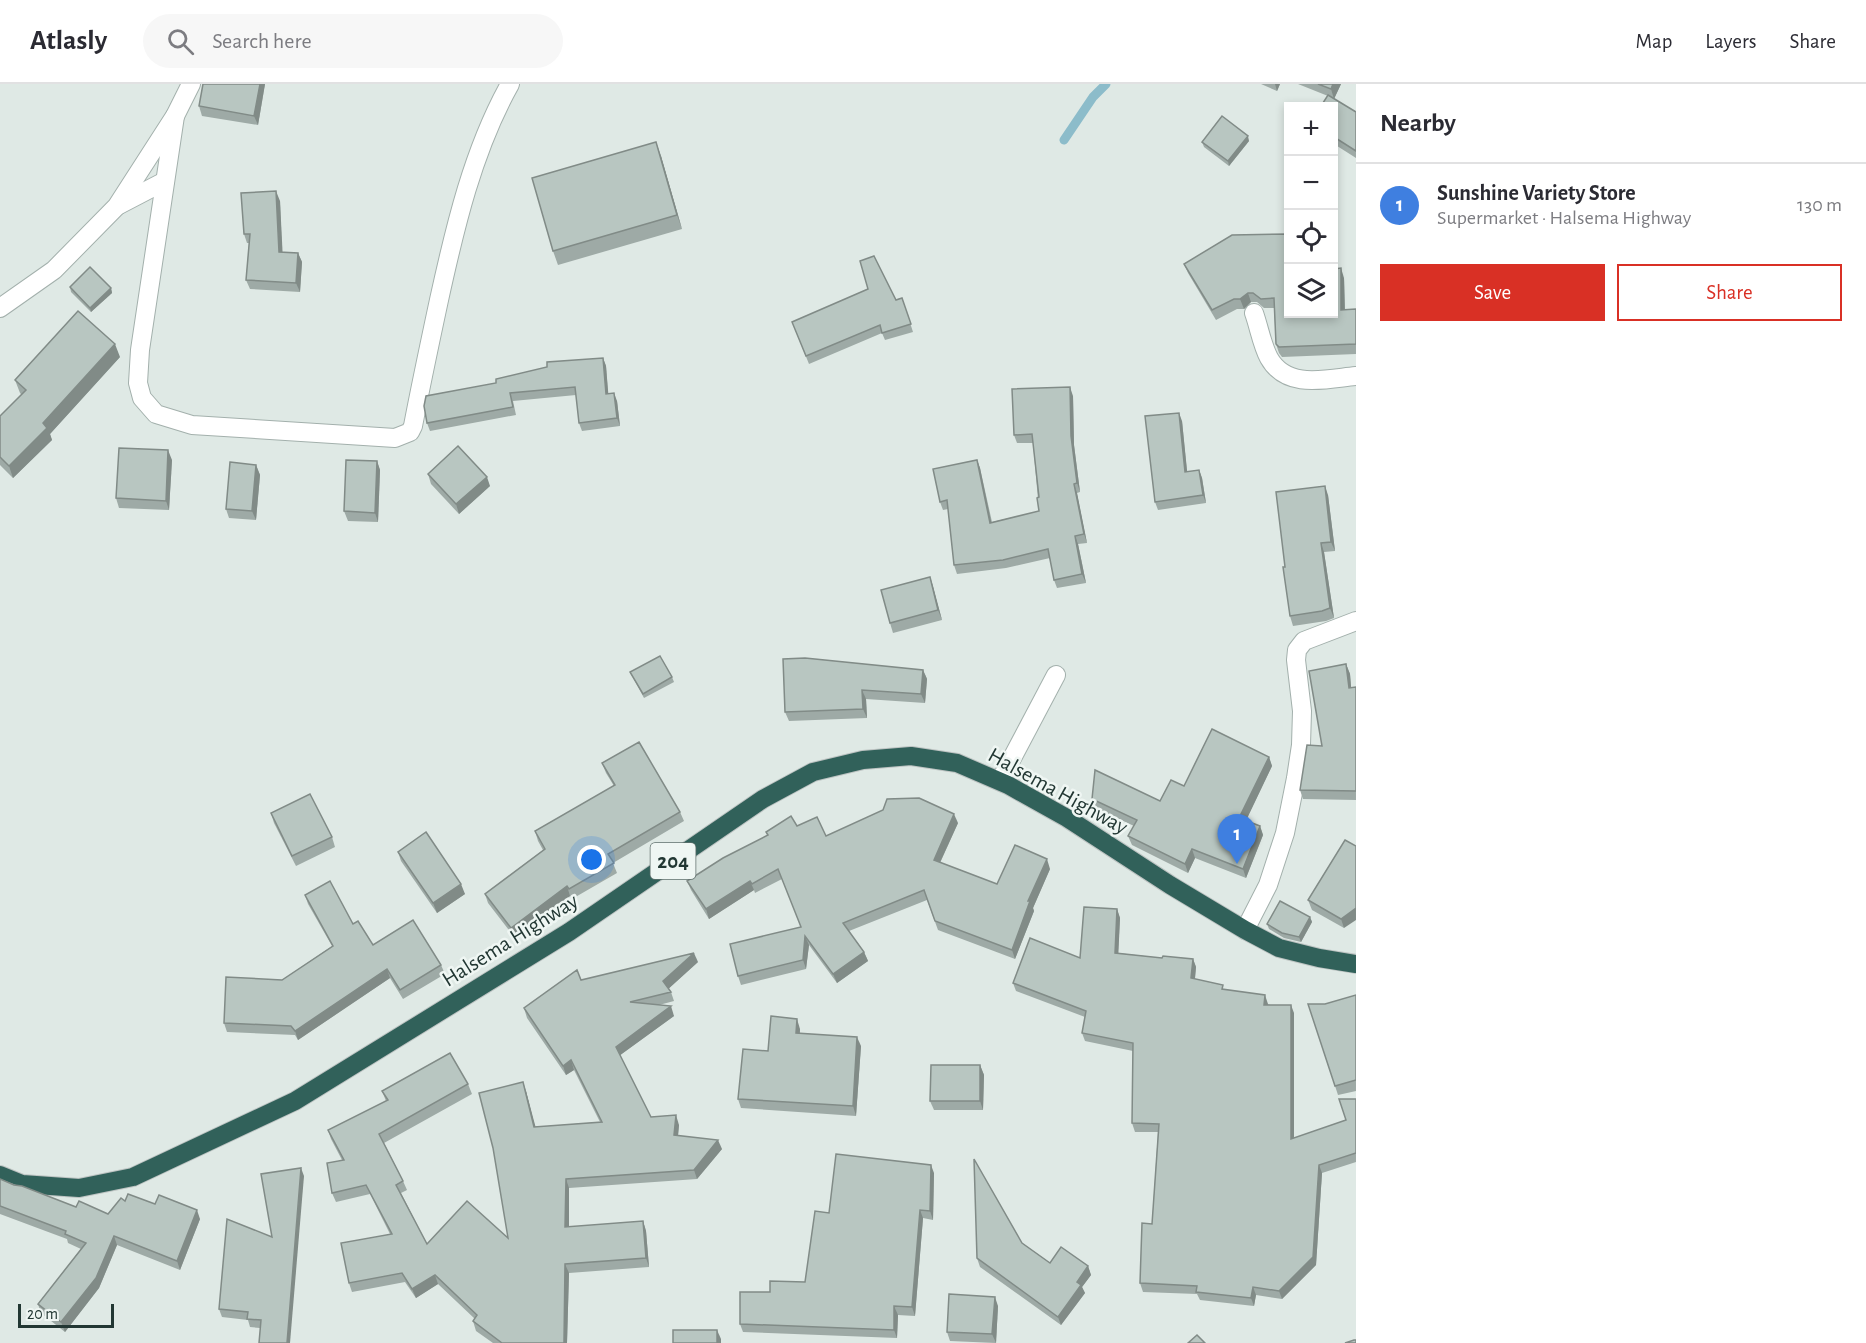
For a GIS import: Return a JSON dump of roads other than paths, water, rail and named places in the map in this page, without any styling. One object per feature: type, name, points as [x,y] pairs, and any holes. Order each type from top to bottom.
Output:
[{"type":"highway","name":"Halsema Highway","points":[[0,1176],[22,1184],[78,1188],[133,1177],[294,1101],[569,932],[763,799],[813,772],[863,760],[911,756],[957,763],[1000,781],[1067,818],[1170,885],[1279,948],[1318,958],[1356,964]]},
{"type":"street","points":[[0,308],[54,270],[117,206],[175,116],[191,84]]},
{"type":"street","points":[[175,116],[140,350],[138,383],[142,398],[156,414],[192,425],[394,438],[410,432],[413,426],[452,239],[496,109],[510,84]]},
{"type":"street","points":[[117,206],[165,181]]},
{"type":"street","points":[[1254,313],[1269,357],[1279,372],[1302,380],[1356,375]]},
{"type":"street","points":[[1245,930],[1268,885],[1285,833],[1296,778],[1302,711],[1296,660],[1298,650],[1304,641],[1356,621]]},
{"type":"street","points":[[1000,781],[1056,675]]},
{"type":"waterway","points":[[1064,140],[1093,97],[1106,84]]},
{"type":"place","name":"Sunshine Variety Store","points":[[1237,864]]}]
